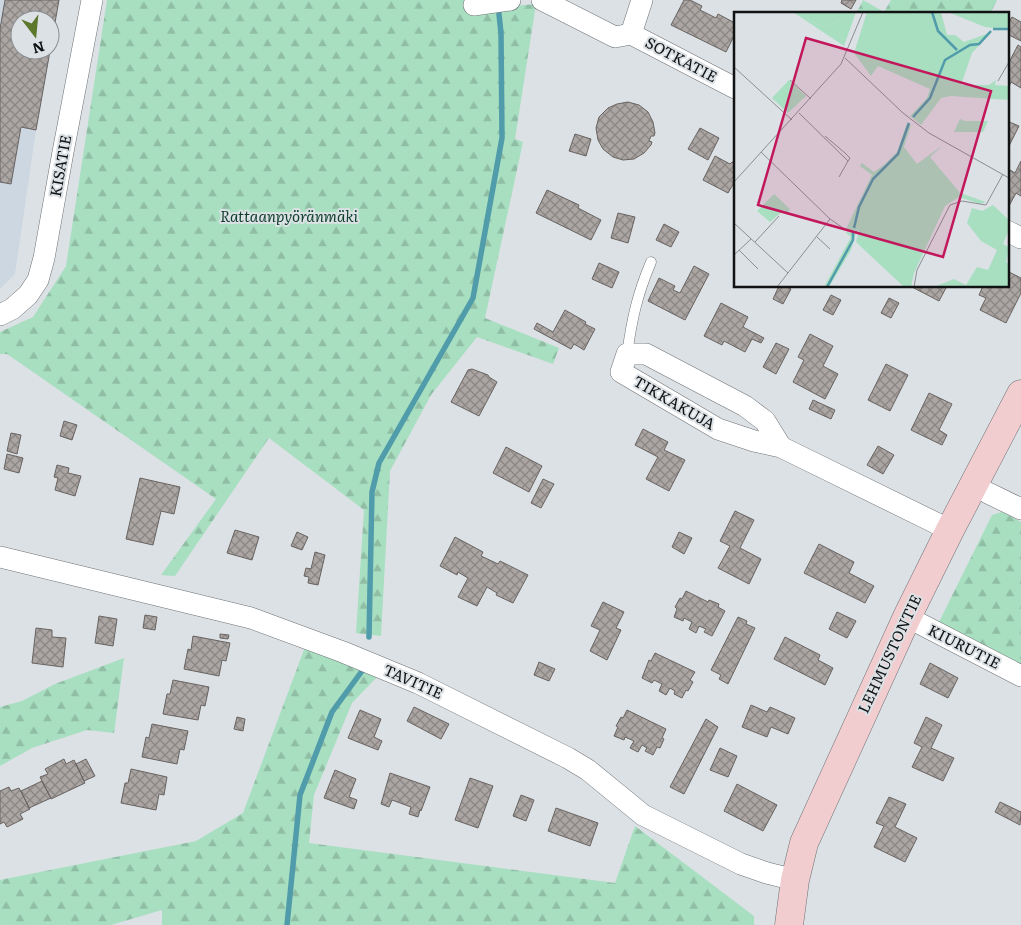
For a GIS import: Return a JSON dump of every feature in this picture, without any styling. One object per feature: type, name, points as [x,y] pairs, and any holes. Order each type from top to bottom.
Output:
[{"type":"main road","name":"LEHMUSTONTIE","points":[[789,925],[795,880],[804,843],[907,618],[950,530],[1021,394]]},
{"type":"street","name":"KISATIE","points":[[0,315],[28,295],[38,280],[44,258],[92,0]]},
{"type":"street","points":[[474,5],[510,0]]},
{"type":"street","points":[[542,0],[615,37],[632,34]]},
{"type":"street","name":"SOTKATIE","points":[[642,0],[632,34],[734,87]]},
{"type":"street","points":[[1008,232],[1021,238]]},
{"type":"street","name":"TIKKAKUJA","points":[[781,447],[765,421],[745,406],[646,354],[627,354],[620,372],[718,429],[754,441],[781,447],[950,530]]},
{"type":"street","points":[[974,485],[988,494],[1021,509]]},
{"type":"street","name":"TAVITIE","points":[[0,557],[251,618],[343,652],[418,683],[568,758],[588,770],[637,812],[741,864],[766,873],[795,880]]},
{"type":"street","name":"KIURUTIE","points":[[907,618],[1021,676]]},
{"type":"lane","points":[[627,354],[634,309],[642,282],[651,262]]},
{"type":"shaded area","points":[[0,0],[59,0],[57,10],[10,10],[10,60],[48,60],[15,274],[0,289]]},
{"type":"green space","name":"Rattaanpyöränmäki","points":[[107,0],[467,0],[468,10],[536,4],[515,139],[523,142],[485,318],[559,348],[553,364],[477,337],[431,395],[390,471],[381,636],[356,633],[364,510],[269,438],[175,576],[161,575],[216,499],[7,354],[0,354],[0,332],[33,317],[66,266]]},
{"type":"green space","points":[[863,0],[884,12],[857,12]]},
{"type":"green space","points":[[891,0],[997,0],[991,12],[884,12]]},
{"type":"green space","points":[[1002,512],[1021,522],[1021,670],[937,626],[992,515]]},
{"type":"green space","points":[[305,647],[377,677],[352,703],[314,795],[309,843],[615,883],[635,826],[754,916],[754,925],[162,925],[162,910],[111,925],[0,925],[0,880],[196,841],[243,813]]},
{"type":"green space","points":[[124,658],[114,733],[87,730],[32,748],[0,766],[0,707],[22,701],[55,684]]},
{"type":"building","points":[[5,0],[59,0],[57,10],[10,10],[10,60],[48,60],[36,130],[21,127],[11,184],[0,182],[0,29]]},
{"type":"building","points":[[684,0],[690,0],[702,6],[700,10],[716,18],[718,14],[734,22],[734,36],[726,52],[671,25]]},
{"type":"building","points":[[842,0],[856,0],[851,9],[841,3]]},
{"type":"building","points":[[1012,17],[1021,22],[1021,41],[1008,34],[1008,23]]},
{"type":"building","points":[[1018,45],[1021,47],[1021,88],[1011,82],[1008,89],[1008,64]]},
{"type":"building","points":[[628,102],[639,105],[648,112],[653,122],[655,133],[649,141],[652,142],[651,145],[644,153],[634,159],[623,160],[613,157],[603,149],[598,140],[596,128],[599,117],[608,108]]},
{"type":"building","points":[[1008,121],[1019,126],[1008,146]]},
{"type":"building","points":[[700,128],[719,138],[708,160],[688,149]]},
{"type":"building","points":[[575,134],[591,139],[586,156],[569,151]]},
{"type":"building","points":[[715,156],[730,164],[734,163],[734,183],[728,193],[703,180]]},
{"type":"building","points":[[1021,161],[1021,196],[1016,193],[1009,206],[1008,169],[1015,173]]},
{"type":"building","points":[[547,190],[579,205],[578,208],[601,220],[591,240],[536,213]]},
{"type":"building","points":[[618,213],[635,217],[628,243],[611,238]]},
{"type":"building","points":[[664,224],[679,232],[671,247],[656,240]]},
{"type":"building","points":[[599,263],[619,272],[612,288],[592,279]]},
{"type":"building","points":[[694,266],[709,274],[685,320],[648,301],[659,278],[675,286],[673,290],[680,293]]},
{"type":"building","points":[[1008,272],[1021,278],[1021,293],[1006,323],[980,310],[986,298],[979,295],[982,288],[1008,288]]},
{"type":"building","points":[[778,288],[791,289],[783,304],[773,299]]},
{"type":"building","points":[[914,288],[946,288],[939,301]]},
{"type":"building","points":[[831,295],[841,300],[833,315],[823,310]]},
{"type":"building","points":[[889,298],[899,303],[891,318],[881,313]]},
{"type":"building","points":[[721,303],[748,317],[743,327],[764,338],[761,343],[752,339],[745,352],[724,341],[722,345],[704,336]]},
{"type":"building","points":[[565,310],[595,329],[584,350],[574,344],[571,349],[534,329],[537,323],[553,332]]},
{"type":"building","points":[[810,334],[833,346],[823,366],[838,374],[825,399],[793,382],[804,360],[798,357]]},
{"type":"building","points":[[776,343],[789,349],[776,374],[763,367]]},
{"type":"building","points":[[886,364],[908,375],[890,411],[868,400]]},
{"type":"building","points":[[472,369],[488,375],[497,382],[479,416],[451,402],[468,370]]},
{"type":"building","points":[[929,393],[952,404],[939,430],[947,435],[942,445],[911,430]]},
{"type":"building","points":[[813,400],[835,410],[831,419],[809,409]]},
{"type":"building","points":[[64,421],[77,425],[72,440],[60,436]]},
{"type":"building","points":[[643,429],[668,442],[664,450],[685,460],[669,491],[646,479],[658,457],[635,445]]},
{"type":"building","points":[[11,433],[21,435],[17,454],[7,451]]},
{"type":"building","points":[[878,446],[894,455],[883,474],[867,465]]},
{"type":"building","points":[[506,447],[542,466],[529,492],[493,473]]},
{"type":"building","points":[[7,454],[23,458],[19,473],[4,469]]},
{"type":"building","points":[[57,465],[69,468],[68,473],[81,476],[75,496],[55,490],[58,478],[54,477]]},
{"type":"building","points":[[140,478],[180,487],[174,514],[161,511],[153,545],[126,539]]},
{"type":"building","points":[[543,479],[554,484],[541,508],[531,503]]},
{"type":"building","points":[[735,511],[754,520],[740,548],[761,559],[749,584],[718,568],[730,546],[720,541]]},
{"type":"building","points":[[235,530],[259,537],[252,560],[227,553]]},
{"type":"building","points":[[297,532],[308,537],[302,550],[291,546]]},
{"type":"building","points":[[679,532],[692,538],[684,554],[672,547]]},
{"type":"building","points":[[455,537],[483,552],[481,556],[498,564],[500,561],[528,575],[513,603],[496,595],[497,593],[487,587],[477,606],[458,597],[468,578],[458,572],[457,575],[440,566]]},
{"type":"building","points":[[819,544],[854,562],[849,573],[874,586],[865,603],[804,573]]},
{"type":"building","points":[[315,552],[325,555],[318,585],[308,583],[309,577],[304,576],[306,568],[311,569]]},
{"type":"building","points":[[686,591],[708,602],[709,600],[719,604],[718,607],[725,611],[712,636],[704,632],[706,629],[699,626],[696,633],[689,629],[692,622],[684,618],[683,621],[674,617],[677,609],[675,607]]},
{"type":"building","points":[[603,602],[624,612],[616,628],[621,630],[607,660],[590,651],[600,630],[591,626]]},
{"type":"building","points":[[837,612],[856,621],[847,638],[829,629]]},
{"type":"building","points":[[145,615],[157,617],[155,630],[143,628]]},
{"type":"building","points":[[99,616],[117,619],[113,646],[95,643]]},
{"type":"building","points":[[738,617],[747,621],[746,624],[755,628],[728,684],[719,679],[721,675],[711,670]]},
{"type":"building","points":[[36,628],[52,630],[52,637],[66,638],[63,667],[32,663]]},
{"type":"building","points":[[220,634],[229,635],[228,639],[220,638]]},
{"type":"building","points":[[193,636],[230,643],[226,661],[222,660],[219,676],[184,669],[188,649],[191,650]]},
{"type":"building","points":[[785,637],[820,655],[818,660],[833,668],[825,685],[774,659]]},
{"type":"building","points":[[655,653],[695,672],[690,680],[693,682],[682,698],[674,694],[675,691],[670,688],[666,695],[659,691],[662,684],[654,680],[652,683],[642,678],[649,660],[651,661]]},
{"type":"building","points":[[539,662],[555,669],[549,681],[534,675]]},
{"type":"building","points":[[930,663],[958,678],[948,698],[920,684]]},
{"type":"building","points":[[173,680],[209,687],[205,706],[201,705],[198,720],[163,714],[167,694],[170,694]]},
{"type":"building","points":[[751,705],[767,712],[770,707],[795,718],[788,734],[771,727],[767,737],[742,727]]},
{"type":"building","points":[[414,707],[449,724],[441,739],[407,721]]},
{"type":"building","points":[[360,710],[381,719],[374,737],[382,741],[378,750],[348,738]]},
{"type":"building","points":[[627,710],[666,729],[660,748],[657,747],[653,755],[645,751],[647,748],[642,745],[638,752],[630,748],[634,741],[625,737],[624,740],[614,736],[618,727],[616,726]]},
{"type":"building","points":[[237,717],[245,719],[243,731],[234,729]]},
{"type":"building","points":[[926,717],[942,725],[931,748],[954,758],[943,781],[912,767],[922,747],[914,743]]},
{"type":"building","points":[[706,719],[718,727],[684,794],[670,787]]},
{"type":"building","points":[[152,724],[188,731],[184,750],[180,749],[177,764],[142,757],[146,737],[149,738]]},
{"type":"building","points":[[720,748],[737,756],[728,777],[710,770]]},
{"type":"building","points":[[64,759],[66,764],[74,760],[85,783],[51,799],[40,777],[48,774],[45,769]]},
{"type":"building","points":[[86,759],[95,776],[84,781],[76,764]]},
{"type":"building","points":[[131,769],[167,777],[164,795],[159,794],[156,810],[121,803],[125,783],[128,783]]},
{"type":"building","points":[[335,770],[356,779],[349,797],[357,800],[354,809],[324,798]]},
{"type":"building","points":[[390,773],[430,787],[418,817],[409,814],[411,807],[392,800],[389,807],[381,804]]},
{"type":"building","points":[[470,778],[493,786],[478,828],[455,820]]},
{"type":"building","points":[[42,781],[51,798],[29,808],[21,791]]},
{"type":"building","points":[[737,784],[777,805],[763,831],[724,811]]},
{"type":"building","points":[[9,787],[11,791],[19,788],[30,809],[20,814],[23,819],[7,827],[4,822],[0,824],[0,791]]},
{"type":"building","points":[[521,795],[534,800],[526,821],[513,816]]},
{"type":"building","points":[[889,797],[906,804],[895,827],[917,838],[905,862],[874,847],[884,826],[876,823]]},
{"type":"building","points":[[1000,802],[1021,812],[1020,825],[995,812]]},
{"type":"building","points":[[556,808],[598,823],[590,846],[548,831]]},
{"type":"waterway","points":[[369,637],[372,492],[379,463],[473,298],[502,138],[501,33],[498,5]]},
{"type":"waterway","points":[[287,925],[300,795],[332,712],[362,671]]}]
